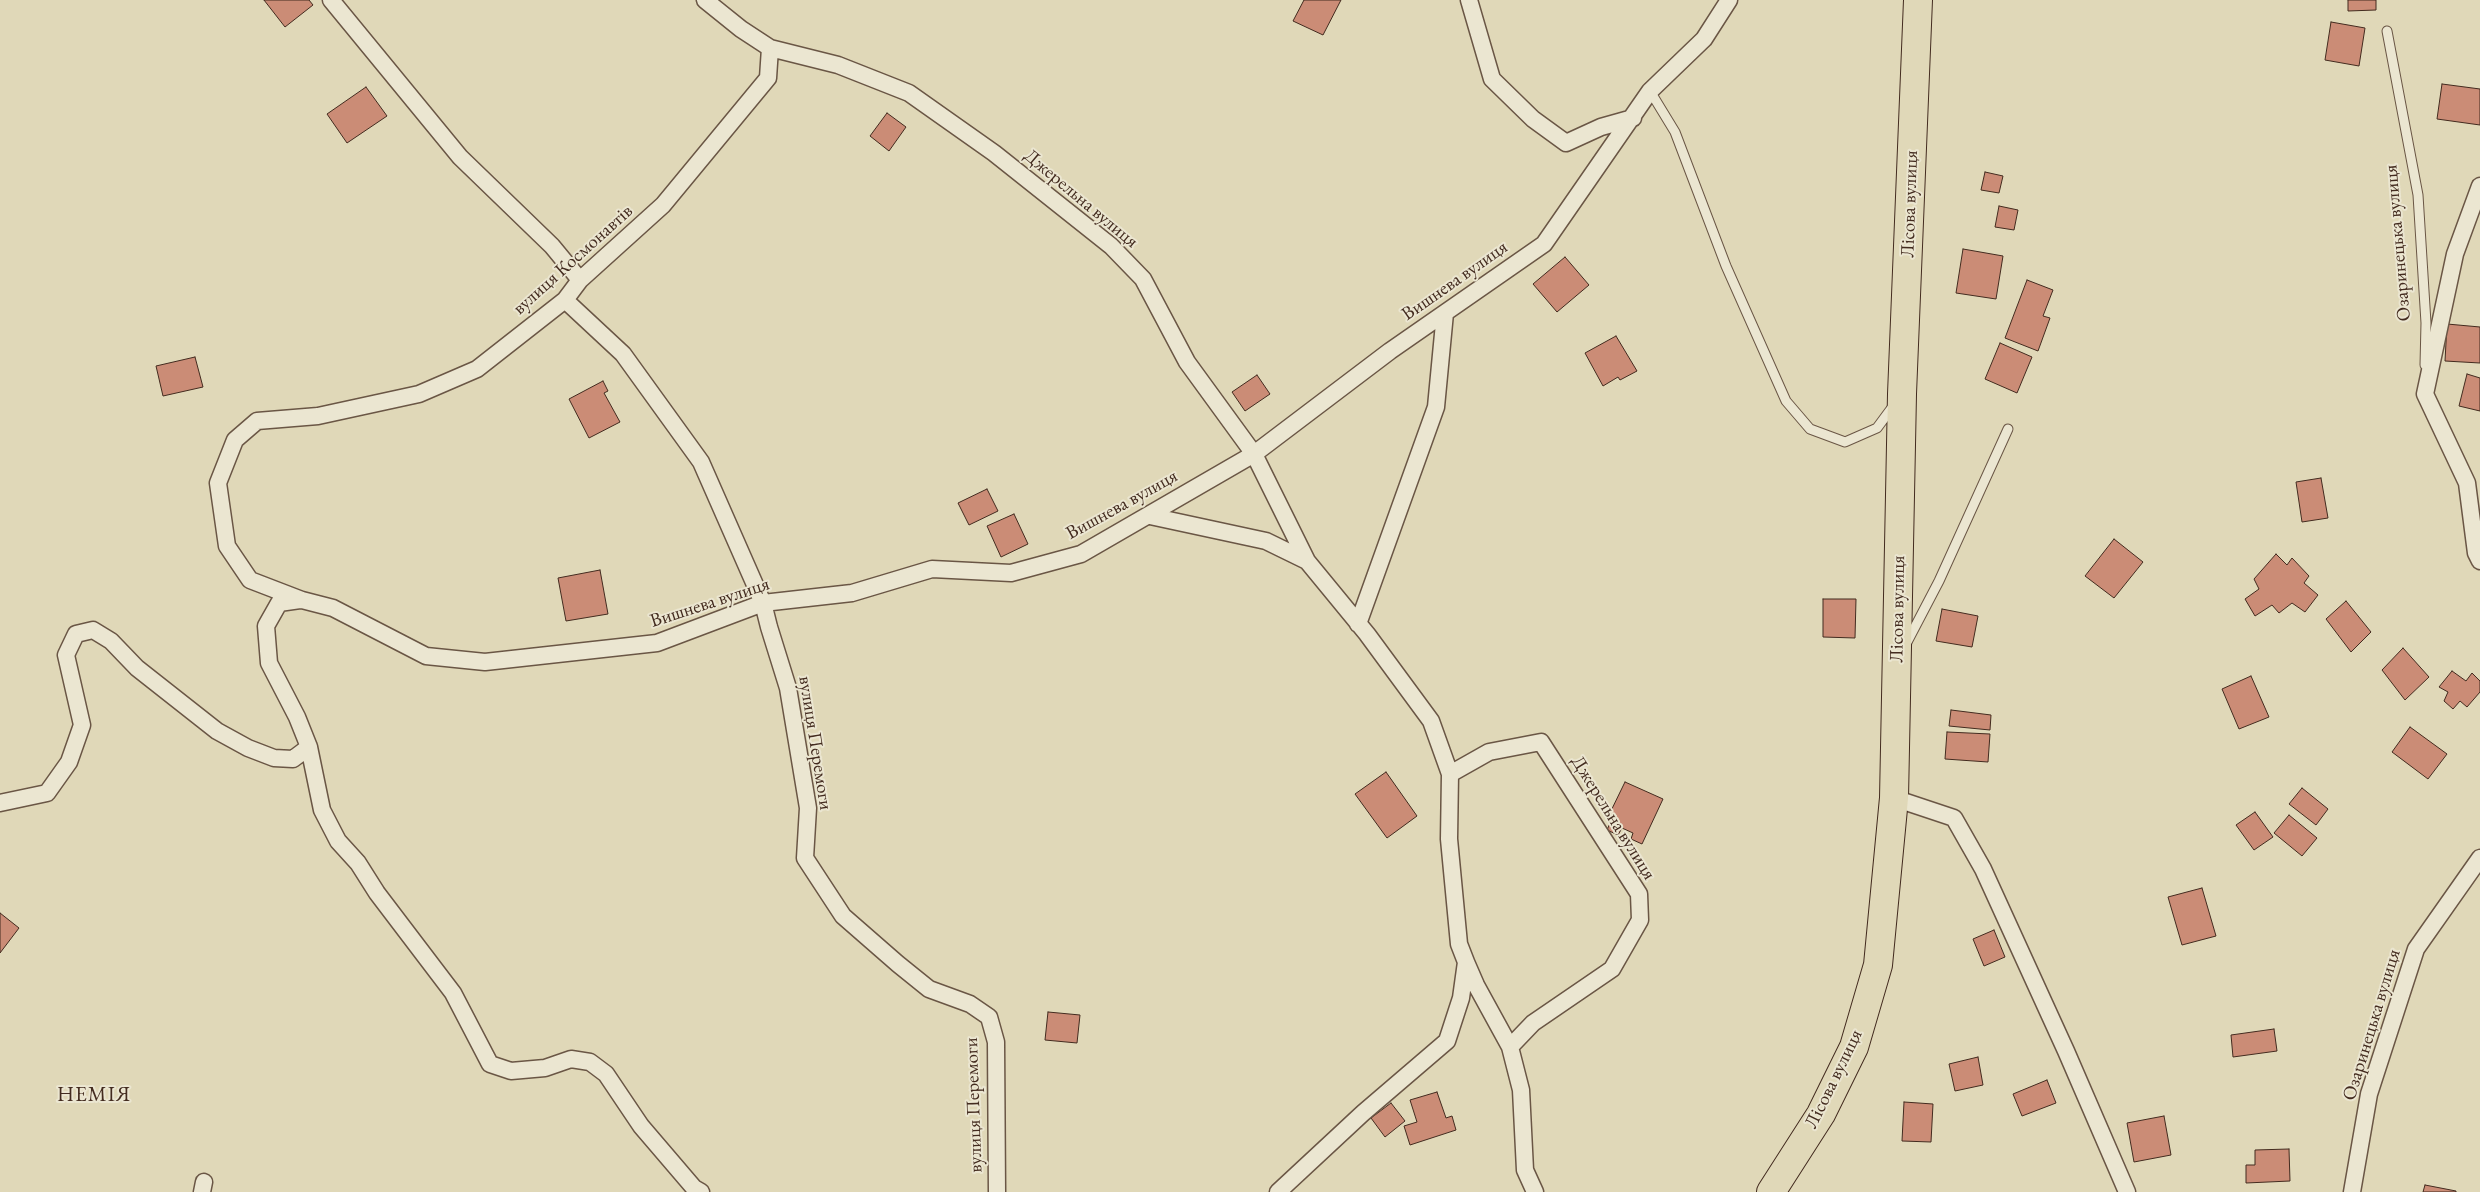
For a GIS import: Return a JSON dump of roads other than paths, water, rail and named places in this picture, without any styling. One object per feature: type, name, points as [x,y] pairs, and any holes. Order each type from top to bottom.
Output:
[{"type":"highway","name":"Лісова вулиця","points":[[1771,1192],[1821,1114],[1854,1046],[1878,965],[1894,798],[1902,394],[1918,0]]},
{"type":"street","points":[[331,0],[460,157],[552,246],[580,280]]},
{"type":"street","name":"Джерельна вулиця","points":[[706,0],[741,29],[770,48],[838,65],[909,93],[994,153],[1111,246],[1143,279],[1187,362],[1254,454],[1307,562],[1358,624],[1430,721],[1450,774],[1449,839],[1459,944],[1476,985],[1510,1047],[1521,1090],[1525,1170],[1534,1192]]},
{"type":"street","points":[[1469,0],[1492,79],[1533,119],[1553,134],[1566,143],[1601,127],[1633,118]]},
{"type":"street","name":"Вишнева вулиця","points":[[218,483],[227,546],[250,580],[302,600],[333,608],[426,656],[485,662],[657,643],[764,603],[852,593],[932,569],[1011,573],[1082,554],[1254,454],[1445,313],[1544,244],[1633,118],[1650,90],[1704,39],[1729,0]]},
{"type":"street","name":"вулиця Космонавтів","points":[[218,483],[235,440],[257,421],[318,416],[419,394],[477,369],[565,300],[580,280],[663,205],[760,90],[768,78],[770,48]]},
{"type":"street","name":"Озаринецька вулиця","points":[[2480,186],[2455,254],[2425,394],[2467,483],[2476,553],[2480,561]]},
{"type":"street","name":"вулиця Перемоги","points":[[565,300],[622,354],[701,462],[764,603],[769,627],[788,688],[808,808],[806,858],[843,916],[898,964],[928,989],[970,1004],[989,1017],[996,1042],[997,1192]]},
{"type":"street","points":[[1358,624],[1436,407],[1445,313]]},
{"type":"street","name":"Джерельна вулиця","points":[[1150,516],[1266,541],[1307,562]]},
{"type":"street","points":[[302,600],[279,603],[266,626],[269,664],[309,747],[322,810],[338,841],[358,863],[377,893],[453,993],[490,1064],[511,1071],[545,1068],[570,1059],[590,1062],[606,1074],[641,1126],[694,1188],[701,1192]]},
{"type":"street","points":[[0,803],[47,793],[69,762],[82,725],[66,655],[76,634],[93,630],[111,641],[137,668],[217,732],[248,748],[274,758],[293,759],[309,747]]},
{"type":"street","name":"Джерельна вулиця","points":[[1450,774],[1489,752],[1541,742],[1639,894],[1640,920],[1612,969],[1533,1023],[1510,1047]]},
{"type":"street","points":[[1894,798],[1954,818],[1983,869],[2066,1051],[2127,1192]]},
{"type":"street","name":"Озаринецька вулиця","points":[[2352,1192],[2369,1094],[2416,949],[2480,858]]},
{"type":"street","name":"Джерельна вулиця","points":[[1279,1190],[1363,1113],[1447,1041],[1461,998],[1466,962]]},
{"type":"lane","name":"Озаринецька вулиця","points":[[2388,31],[2418,195],[2426,323],[2425,394]]},
{"type":"lane","points":[[1650,90],[1675,132],[1726,266],[1786,401],[1810,429],[1845,442],[1877,428],[1902,394]]},
{"type":"lane","points":[[1897,662],[1939,581],[2008,429]]},
{"type":"district","name":"НЕМІЯ","points":[[94,1095]]}]
